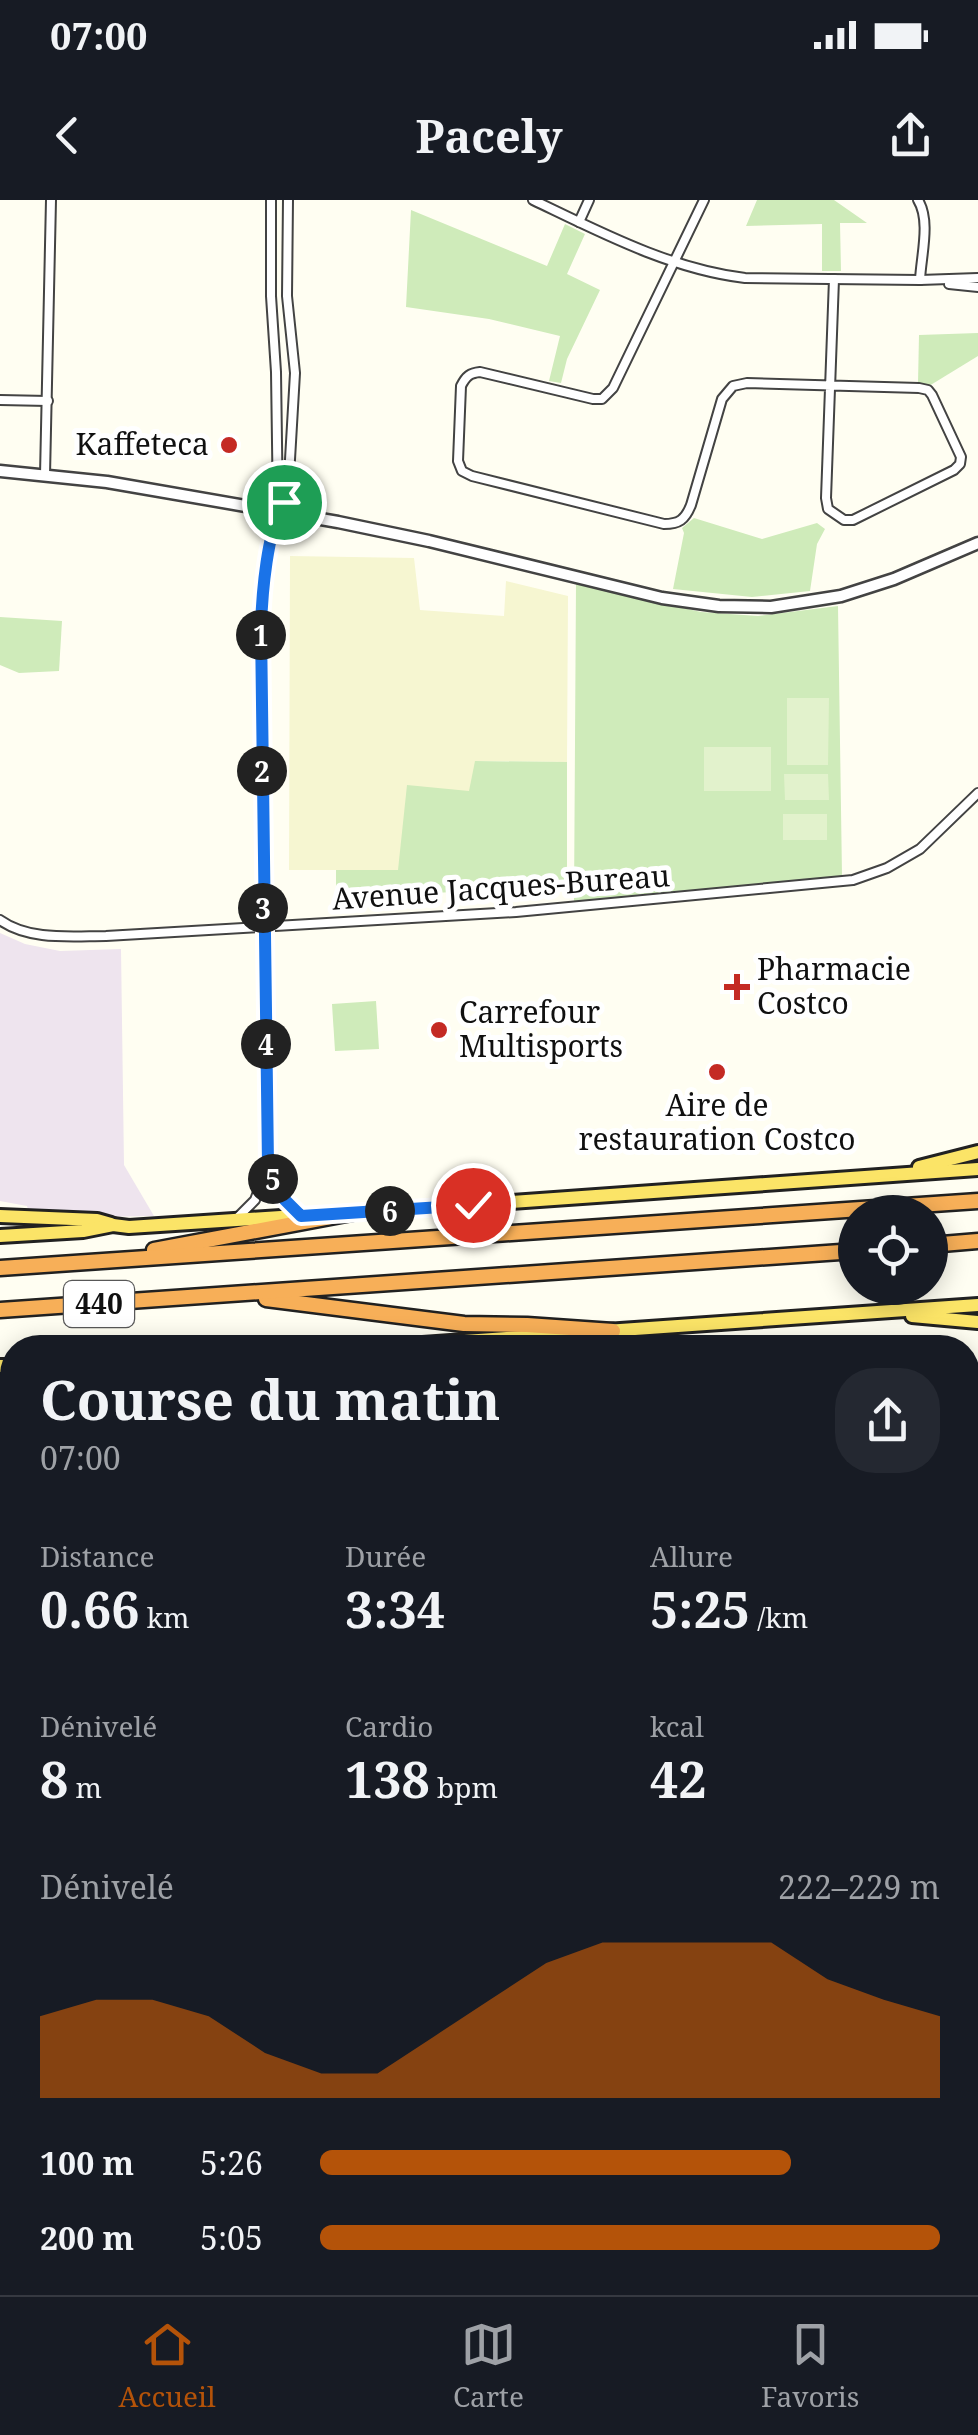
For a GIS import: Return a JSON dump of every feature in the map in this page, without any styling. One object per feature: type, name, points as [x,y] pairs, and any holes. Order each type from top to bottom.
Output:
[{"type":"highway","name":"440","points":[[0,1268],[978,1200]]},
{"type":"highway","points":[[94,1262],[352,1214]]},
{"type":"highway","points":[[948,1244],[978,1241]]},
{"type":"highway","name":"440","points":[[0,1310],[838,1252]]},
{"type":"highway","points":[[230,1295],[464,1324],[613,1331]]},
{"type":"main road","points":[[888,1175],[978,1152]]},
{"type":"main road","points":[[0,1216],[97,1220],[129,1228],[978,1169]]},
{"type":"main road","points":[[0,1236],[83,1231],[113,1225]]},
{"type":"main road","points":[[555,1335],[978,1305]]},
{"type":"main road","points":[[870,1313],[978,1322]]},
{"type":"street","points":[[45,475],[51,200]]},
{"type":"street","points":[[234,1220],[255,1200],[268,1165],[261,612],[278,512],[271,200]]},
{"type":"street","points":[[278,512],[288,494],[295,374],[287,296],[288,200]]},
{"type":"street","points":[[533,200],[674,262],[720,275],[978,278]]},
{"type":"street","points":[[579,222],[589,200]]},
{"type":"street","points":[[704,200],[612,388],[602,399],[480,372],[465,378],[461,386],[458,461],[462,470],[472,476],[676,524],[684,520],[691,505],[722,399],[733,386],[746,383],[830,385],[919,388],[928,390],[961,457],[954,470],[853,520],[844,520],[828,509],[826,498],[830,385],[834,279]]},
{"type":"street","points":[[918,200],[924,217],[920,280]]},
{"type":"street","points":[[920,280],[978,287]]},
{"type":"street","points":[[0,400],[48,402]]},
{"type":"street","points":[[0,471],[107,482],[394,533],[662,598],[719,606],[771,607],[841,596],[894,579],[978,543]]},
{"type":"street","name":"Avenue Jacques-Bureau","points":[[0,920],[40,935],[106,936],[533,911],[853,880],[887,868],[920,849],[978,792]]},
{"type":"street","points":[[268,1165],[281,1196],[301,1216]]},
{"type":"shaded area","points":[[0,933],[25,944],[60,951],[121,949],[124,1165],[154,1216],[29,1213],[27,1206],[0,1201]]},
{"type":"green space","points":[[757,200],[834,200],[867,223],[840,223],[841,271],[822,271],[822,224],[746,226]]},
{"type":"green space","points":[[411,210],[547,266],[565,224],[585,234],[567,274],[600,290],[567,359],[561,383],[549,381],[560,336],[489,319],[406,307]]},
{"type":"green space","points":[[978,333],[978,356],[929,386],[918,383],[919,335]]},
{"type":"green space","points":[[694,518],[762,539],[817,523],[825,529],[817,544],[810,591],[752,597],[673,589],[682,528]]},
{"type":"green space","points":[[290,556],[414,558],[420,610],[504,616],[506,581],[568,596],[567,762],[476,761],[470,791],[398,870],[289,870]]},
{"type":"green space","points":[[576,584],[701,612],[758,616],[838,606],[842,876],[574,902]]},
{"type":"green space","points":[[0,617],[62,621],[59,671],[19,673],[0,665]]},
{"type":"green space","points":[[787,698],[829,698],[828,765],[787,765]]},
{"type":"green space","points":[[704,747],[771,747],[771,791],[704,791]]},
{"type":"green space","points":[[475,761],[567,762],[567,885],[336,899],[336,870],[398,870],[407,785],[469,791]]},
{"type":"green space","points":[[784,774],[828,774],[829,800],[785,800]]},
{"type":"green space","points":[[783,814],[827,814],[827,840],[783,840]]},
{"type":"green space","points":[[376,1001],[379,1049],[335,1051],[332,1004]]},
{"type":"place","name":"Kaffeteca","points":[[229,445]]},
{"type":"place","name":"Pharmacie Costco","points":[[737,987]]},
{"type":"place","name":"Carrefour Multisports","points":[[439,1030]]},
{"type":"place","name":"Aire de restauration Costco","points":[[717,1072]]},
{"type":"route","points":[[284,502],[274,528],[261,627],[268,1165],[281,1196],[301,1216],[473,1205]]}]
